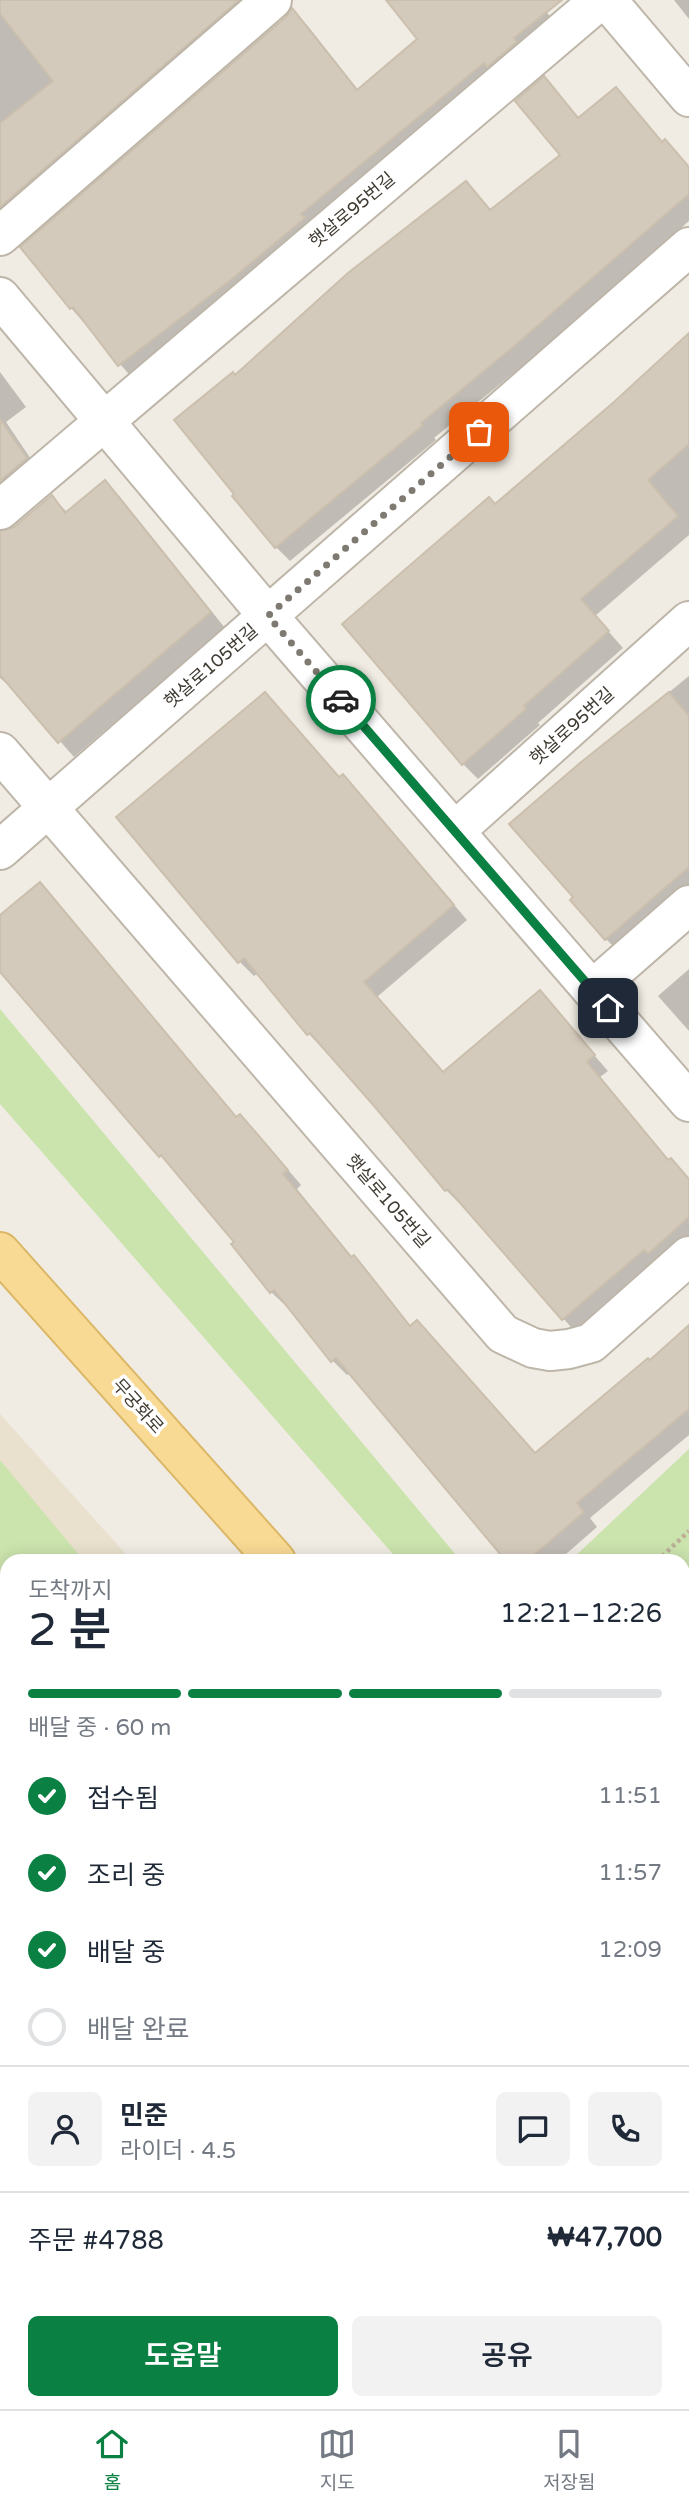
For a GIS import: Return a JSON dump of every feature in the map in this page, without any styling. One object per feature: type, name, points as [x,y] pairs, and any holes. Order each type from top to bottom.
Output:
[{"type":"main road","name":"무궁화로","points":[[0,1252],[270,1554]]},
{"type":"street","points":[[0,236],[272,0]]},
{"type":"street","name":"햇살로95번길","points":[[104,420],[600,0]]},
{"type":"street","points":[[607,0],[689,97]]},
{"type":"street","name":"햇살로105번길","points":[[0,850],[689,247]]},
{"type":"street","points":[[0,297],[268,616],[689,1102]]},
{"type":"street","points":[[0,509],[104,420]]},
{"type":"street","name":"햇살로95번길","points":[[455,831],[689,621]]},
{"type":"street","name":"햇살로105번길","points":[[0,752],[503,1334],[533,1348],[550,1352],[591,1343],[689,1256]]},
{"type":"street","points":[[592,990],[689,905]]},
{"type":"path","points":[[664,1554],[689,1531]]},
{"type":"shaded area","points":[[0,1414],[126,1554],[0,1554]]},
{"type":"green space","points":[[0,1009],[455,1554],[393,1554],[0,1104]]},
{"type":"green space","points":[[689,1449],[689,1554],[577,1554]]},
{"type":"green space","points":[[0,1460],[78,1554],[0,1554]]},
{"type":"building","points":[[0,0],[239,0],[0,207],[0,123],[53,81],[0,14]]},
{"type":"building","points":[[386,0],[562,0],[514,38],[517,42],[487,67],[484,63],[301,214],[305,218],[228,282],[118,366],[73,307],[70,309],[20,247],[286,17],[292,8],[357,90],[417,39]]},
{"type":"building","points":[[544,76],[578,118],[616,87],[662,142],[665,139],[689,167],[689,194],[421,423],[423,425],[275,548],[174,420],[233,372],[235,375],[348,273],[466,181],[490,210],[560,155],[515,101]]},
{"type":"building","points":[[689,333],[689,444],[648,480],[678,516],[581,599],[609,631],[462,765],[342,624],[489,497],[495,504],[614,402]]},
{"type":"building","points":[[0,419],[27,458],[0,481]]},
{"type":"building","points":[[105,480],[211,612],[58,743],[0,675],[0,531],[14,527],[52,495],[65,513]]},
{"type":"building","points":[[265,692],[339,777],[343,774],[454,905],[364,982],[443,1072],[540,990],[595,1055],[587,1062],[668,1160],[671,1158],[689,1179],[689,1217],[648,1254],[644,1250],[562,1320],[448,1189],[445,1191],[310,1033],[307,1035],[244,958],[238,963],[116,817]]},
{"type":"building","points":[[669,692],[689,716],[689,867],[605,940],[570,900],[573,897],[509,824]]},
{"type":"building","points":[[40,882],[236,1117],[240,1114],[288,1170],[283,1174],[351,1257],[354,1255],[410,1326],[417,1320],[535,1453],[689,1325],[689,1409],[577,1503],[584,1512],[535,1554],[500,1554],[336,1358],[331,1362],[274,1290],[270,1293],[231,1244],[234,1242],[161,1155],[159,1157],[0,972],[0,915]]},
{"type":"way so far","points":[[341,700],[268,616],[479,432]]},
{"type":"route","points":[[341,700],[608,1008]]}]
